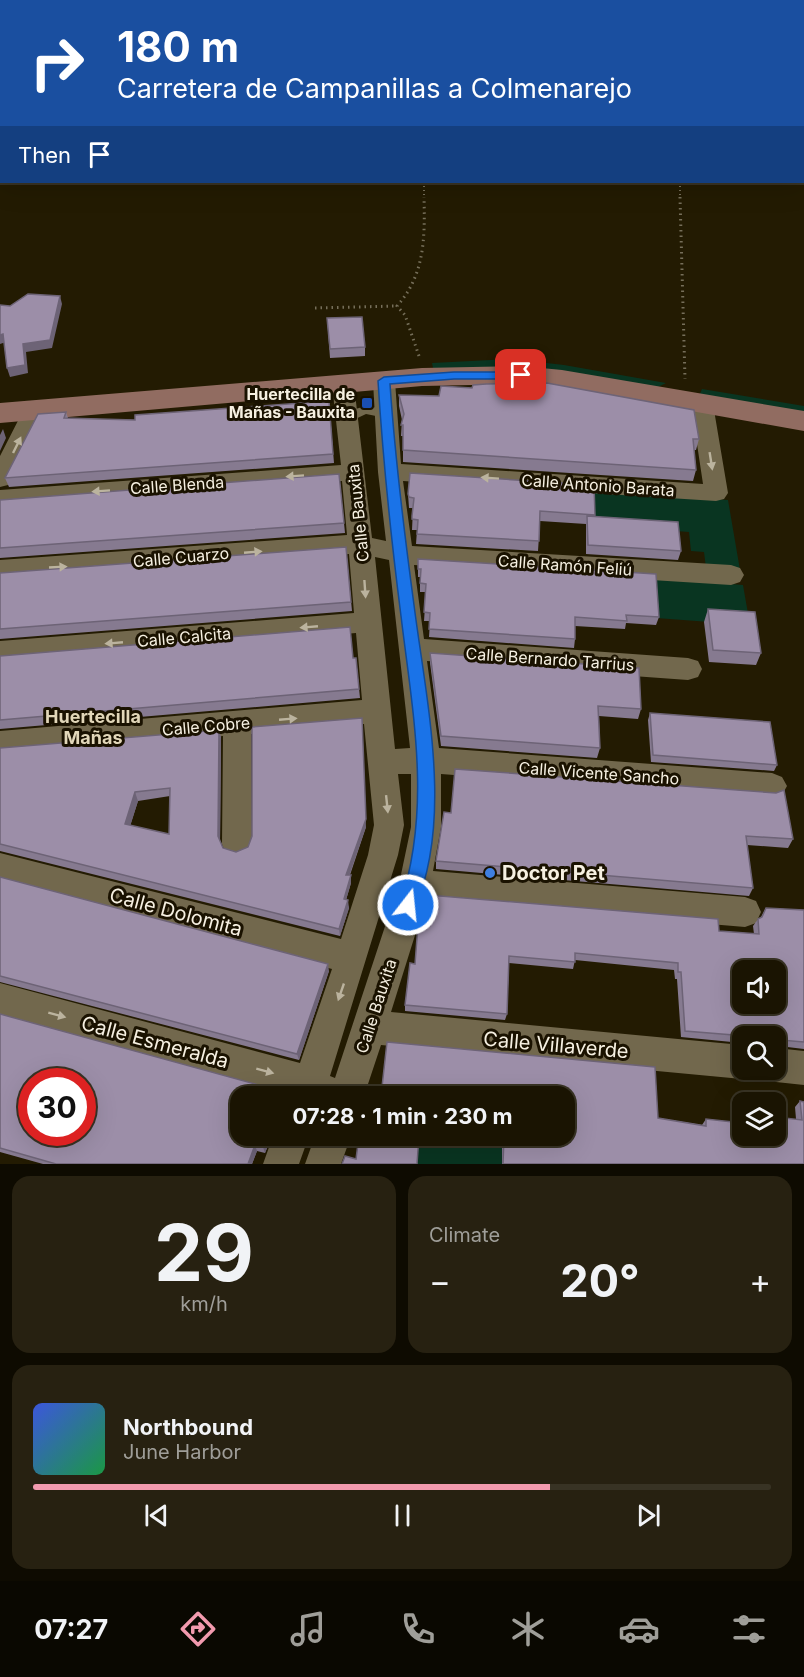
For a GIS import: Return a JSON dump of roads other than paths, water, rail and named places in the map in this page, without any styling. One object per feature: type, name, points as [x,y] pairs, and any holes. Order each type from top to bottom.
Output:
[{"type":"street","points":[[0,413],[454,375],[521,375],[562,379],[804,421]]},
{"type":"street","name":"Calle Bauxita","points":[[350,1086],[415,884],[426,827],[426,760],[390,472],[384,381]]},
{"type":"street","name":"Calle Bauxita","points":[[318,1086],[352,958],[383,855],[389,825],[367,622],[362,545],[343,384]]},
{"type":"street","name":"Calle Antonio Barata","points":[[390,472],[716,493],[702,404]]},
{"type":"street","points":[[0,479],[33,412]]},
{"type":"street","name":"Calle Blenda","points":[[0,499],[354,472]]},
{"type":"street","name":"Calle Cuarzo","points":[[0,570],[354,544],[399,553]]},
{"type":"street","name":"Calle Ramón Feliú","points":[[399,553],[731,575]]},
{"type":"street","name":"Calle Calcita","points":[[0,652],[367,622]]},
{"type":"street","name":"Calle Bernardo Tarrius","points":[[412,649],[688,669]]},
{"type":"street","name":"Calle Cobre","points":[[0,743],[376,711]]},
{"type":"street","points":[[237,723],[237,844]]},
{"type":"street","name":"Calle Vicente Sancho","points":[[382,763],[426,760],[772,786]]},
{"type":"street","name":"Calle Dolomita","points":[[0,867],[352,958]]},
{"type":"street","points":[[415,884],[745,912]]},
{"type":"street","name":"Calle Esmeralda","points":[[0,1000],[299,1080],[307,1086]]},
{"type":"street","name":"Calle Villaverde","points":[[369,1027],[732,1061]]},
{"type":"street","points":[[786,1066],[804,1068]]},
{"type":"street","points":[[280,1164],[287,1146]]},
{"type":"street","points":[[323,1164],[329,1146]]},
{"type":"lane","points":[[347,419],[356,411],[368,409],[376,409],[386,414]]},
{"type":"place","name":"Huertecilla de Mañas - Bauxita","points":[[367,403]]},
{"type":"place","name":"Doctor Pet","points":[[490,873]]},
{"type":"district","name":"Huertecilla Mañas","points":[[93,726]]}]
